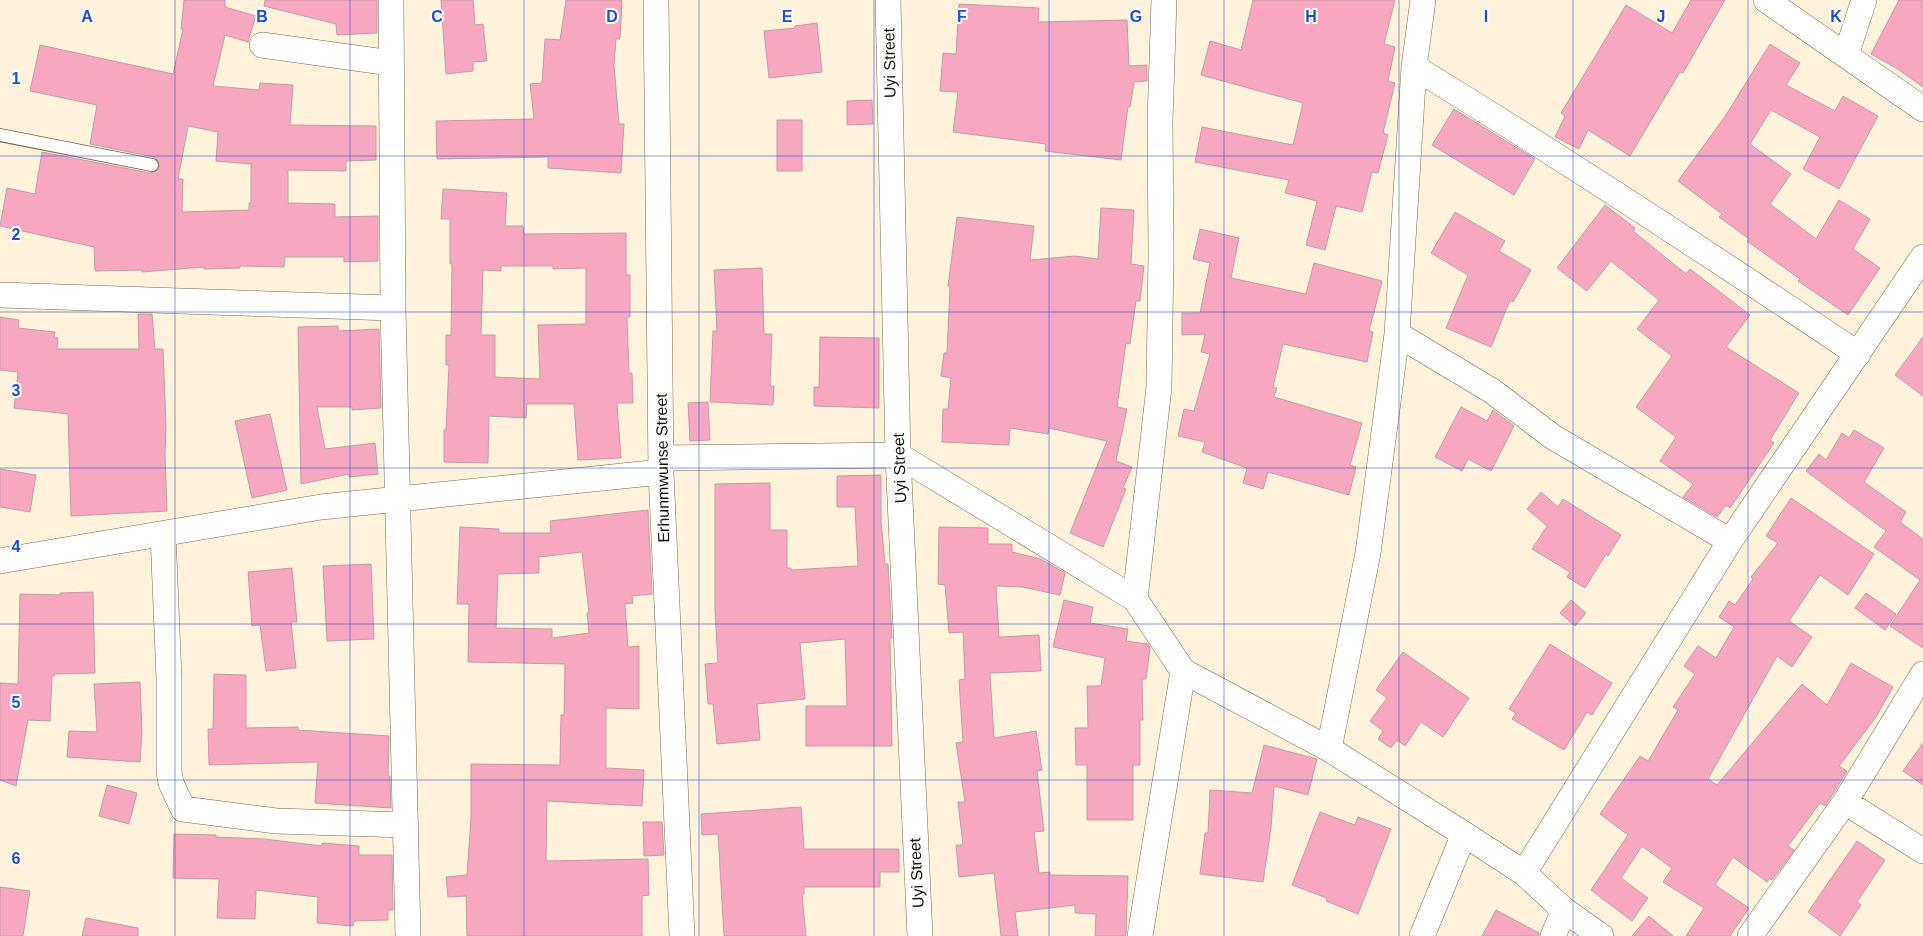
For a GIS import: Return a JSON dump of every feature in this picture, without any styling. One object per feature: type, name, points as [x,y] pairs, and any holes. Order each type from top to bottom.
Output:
[{"type":"street","points":[[391,0],[393,308],[408,936]]},
{"type":"street","name":"Erhunmwunse Street","points":[[656,0],[661,465],[682,936]]},
{"type":"street","name":"Uyi Street","points":[[888,0],[898,455],[920,936]]},
{"type":"street","points":[[1135,599],[1158,387],[1161,254],[1160,121],[1164,0]]},
{"type":"street","points":[[1330,749],[1368,553],[1397,334],[1414,67],[1423,0]]},
{"type":"street","points":[[1766,0],[1923,109]]},
{"type":"street","points":[[1846,55],[1864,0]]},
{"type":"street","points":[[262,45],[391,64]]},
{"type":"street","points":[[1414,67],[1536,142],[1682,236],[1858,354]]},
{"type":"street","points":[[1524,873],[1730,541],[1923,257]]},
{"type":"street","points":[[0,295],[393,308]]},
{"type":"street","points":[[1397,334],[1492,391],[1552,437],[1730,541]]},
{"type":"street","points":[[0,561],[321,508],[397,500],[661,465],[898,455],[1135,599],[1183,671],[1330,749],[1524,873],[1564,910],[1601,936]]},
{"type":"street","points":[[163,534],[169,679],[169,772],[171,783],[183,809],[276,821],[406,825]]},
{"type":"street","points":[[1140,936],[1183,671]]},
{"type":"street","points":[[1750,936],[1845,802],[1923,674]]},
{"type":"street","points":[[1845,802],[1923,851]]},
{"type":"street","points":[[1422,936],[1464,834]]},
{"type":"street","points":[[1553,936],[1564,910]]},
{"type":"lane","points":[[0,135],[152,165]]},
{"type":"building","points":[[184,0],[225,0],[225,7],[256,16],[248,42],[225,35],[213,86],[259,90],[260,83],[293,85],[290,125],[376,126],[376,160],[346,161],[346,171],[288,170],[288,203],[335,204],[335,217],[378,216],[378,261],[344,262],[344,257],[285,257],[284,267],[240,266],[240,268],[204,269],[204,267],[142,272],[142,270],[95,271],[94,247],[0,226],[7,188],[35,194],[42,152],[150,173],[158,170],[159,162],[154,157],[90,144],[97,105],[30,91],[40,45],[173,74],[183,29],[181,29]],"holes":[[[188,126],[218,132],[216,161],[251,164],[251,203],[249,203],[249,210],[182,212],[183,179],[178,179]]]},
{"type":"building","points":[[265,0],[377,0],[377,33],[337,35],[336,24],[264,6]]},
{"type":"building","points":[[441,0],[473,0],[475,25],[483,24],[487,61],[473,62],[473,71],[446,74]]},
{"type":"building","points":[[566,0],[622,0],[620,39],[616,39],[614,65],[619,124],[624,124],[621,173],[548,168],[548,157],[437,159],[436,121],[534,119],[530,84],[542,83],[545,39],[560,40]]},
{"type":"building","points":[[1253,0],[1395,0],[1384,44],[1395,47],[1388,81],[1395,83],[1383,133],[1388,135],[1378,173],[1372,172],[1362,212],[1336,206],[1325,250],[1306,245],[1317,201],[1285,193],[1289,180],[1195,162],[1202,127],[1293,145],[1303,103],[1201,75],[1210,41],[1241,50]]},
{"type":"building","points":[[1691,0],[1725,0],[1683,73],[1680,72],[1630,156],[1588,130],[1579,149],[1555,137],[1565,116],[1561,113],[1626,5],[1672,33]]},
{"type":"building","points":[[1899,0],[1923,0],[1923,87],[1896,68],[1871,54]]},
{"type":"building","points":[[959,4],[1039,8],[1038,22],[1127,20],[1129,66],[1147,65],[1147,81],[1134,82],[1130,107],[1128,107],[1121,160],[1045,151],[1046,144],[953,132],[958,92],[940,91],[943,53],[956,54]]},
{"type":"building","points":[[817,23],[822,72],[769,78],[764,31],[795,28],[795,26]]},
{"type":"building","points":[[1770,44],[1800,63],[1786,85],[1835,111],[1843,96],[1878,116],[1839,189],[1803,169],[1820,137],[1771,110],[1750,144],[1791,174],[1770,204],[1816,239],[1839,200],[1870,219],[1853,249],[1880,268],[1848,315],[1798,281],[1800,279],[1747,241],[1749,239],[1719,217],[1722,214],[1678,181],[1726,115]]},
{"type":"building","points":[[872,100],[873,124],[847,125],[847,101]]},
{"type":"building","points":[[1454,109],[1535,159],[1514,195],[1432,145]]},
{"type":"building","points":[[777,120],[802,120],[802,171],[777,171]]},
{"type":"building","points":[[443,189],[507,193],[505,226],[523,226],[524,234],[626,233],[626,275],[630,275],[630,317],[627,317],[629,373],[632,373],[633,403],[617,403],[621,458],[578,460],[574,404],[527,404],[526,418],[489,416],[488,463],[444,462],[444,430],[446,430],[449,365],[446,365],[446,335],[451,335],[452,264],[450,264],[450,219],[441,219]],"holes":[[[501,266],[553,266],[553,269],[586,268],[586,324],[538,325],[540,379],[495,377],[495,335],[481,335],[483,270],[501,271]]]},
{"type":"building","points":[[1605,205],[1635,228],[1633,231],[1686,274],[1690,269],[1750,315],[1726,347],[1799,393],[1770,440],[1774,443],[1730,508],[1726,505],[1717,517],[1683,497],[1693,484],[1660,461],[1676,437],[1636,407],[1672,356],[1637,329],[1659,300],[1611,261],[1587,291],[1557,268]]},
{"type":"building","points":[[1101,208],[1134,210],[1131,264],[1144,266],[1140,301],[1136,301],[1130,344],[1126,343],[1117,407],[1127,409],[1116,461],[1132,467],[1123,488],[1126,489],[1103,547],[1070,533],[1107,441],[1049,428],[1048,434],[1010,428],[1009,445],[942,442],[943,409],[948,409],[951,378],[941,376],[944,353],[947,353],[950,287],[948,286],[957,217],[1034,226],[1030,260],[1075,256],[1098,259]]},
{"type":"building","points":[[1455,212],[1505,241],[1499,251],[1531,270],[1513,302],[1510,300],[1491,347],[1446,328],[1468,275],[1431,253]]},
{"type":"building","points":[[1200,229],[1239,238],[1231,278],[1306,294],[1314,263],[1382,281],[1369,331],[1373,332],[1367,362],[1283,344],[1273,387],[1277,388],[1274,397],[1362,423],[1350,465],[1356,467],[1349,495],[1268,472],[1263,489],[1243,483],[1247,468],[1202,452],[1205,442],[1178,436],[1184,409],[1194,411],[1210,354],[1201,352],[1205,334],[1182,335],[1182,313],[1200,313],[1210,263],[1193,259]]},
{"type":"building","points":[[762,268],[764,334],[772,334],[770,386],[774,386],[773,405],[710,402],[713,331],[717,331],[714,270]]},
{"type":"building","points":[[138,314],[152,314],[155,349],[163,349],[167,511],[71,516],[68,414],[14,408],[18,372],[0,370],[0,317],[19,320],[18,328],[55,332],[54,337],[58,338],[57,349],[139,349]]},
{"type":"building","points":[[338,326],[338,331],[379,329],[381,408],[352,410],[352,407],[317,407],[325,449],[375,443],[378,474],[349,477],[349,474],[301,484],[298,327]]},
{"type":"building","points":[[820,337],[879,338],[879,408],[814,406],[814,387],[819,387]]},
{"type":"building","points":[[1923,337],[1923,396],[1895,375]]},
{"type":"building","points":[[708,402],[710,440],[690,441],[688,403]]},
{"type":"building","points":[[1461,407],[1487,421],[1493,410],[1514,426],[1491,471],[1468,459],[1462,471],[1435,457]]},
{"type":"building","points":[[270,414],[287,490],[252,498],[235,421]]},
{"type":"building","points":[[1854,430],[1884,448],[1864,482],[1906,512],[1900,522],[1923,539],[1923,648],[1890,626],[1920,580],[1874,547],[1886,531],[1806,471],[1819,454],[1826,460],[1842,433],[1849,438]]},
{"type":"building","points":[[0,469],[36,475],[30,512],[0,507]]},
{"type":"building","points":[[881,475],[881,521],[885,564],[888,564],[892,638],[890,638],[892,746],[806,746],[806,706],[847,706],[845,639],[800,643],[805,699],[757,704],[760,740],[717,744],[713,704],[708,704],[705,664],[718,663],[715,611],[715,484],[770,483],[770,530],[787,530],[787,568],[791,568],[791,570],[858,566],[855,507],[837,507],[837,476]]},
{"type":"building","points":[[1541,492],[1558,507],[1563,499],[1621,535],[1608,556],[1606,554],[1585,588],[1567,577],[1570,572],[1532,549],[1547,526],[1527,509]]},
{"type":"building","points":[[1791,498],[1874,554],[1848,595],[1820,575],[1789,621],[1812,637],[1792,667],[1777,656],[1708,779],[1717,785],[1802,684],[1827,705],[1851,663],[1893,687],[1876,717],[1839,766],[1847,771],[1833,794],[1825,806],[1820,803],[1788,846],[1794,850],[1772,880],[1770,878],[1767,882],[1733,857],[1715,885],[1749,908],[1730,936],[1686,936],[1704,908],[1663,882],[1672,868],[1642,846],[1621,878],[1648,898],[1632,921],[1591,890],[1628,835],[1600,814],[1640,756],[1648,761],[1678,710],[1673,707],[1695,674],[1684,666],[1698,646],[1716,658],[1734,627],[1719,617],[1729,601],[1735,605],[1753,579],[1751,577],[1778,543],[1766,536]]},
{"type":"building","points":[[648,510],[652,594],[632,596],[633,603],[625,604],[628,647],[639,646],[639,709],[606,708],[606,768],[644,770],[642,806],[547,801],[546,861],[648,859],[649,895],[642,896],[642,936],[467,936],[466,896],[448,897],[446,877],[467,875],[471,818],[471,764],[560,765],[561,715],[564,715],[565,664],[468,662],[469,604],[457,604],[460,527],[499,529],[499,533],[551,533],[550,521]],"holes":[[[582,552],[589,613],[587,613],[589,633],[552,638],[552,629],[496,628],[498,574],[539,573],[539,557]]]},
{"type":"building","points":[[939,527],[988,528],[988,544],[1012,544],[1012,552],[1041,559],[1065,573],[1060,595],[1022,587],[996,586],[999,637],[1039,635],[1041,671],[990,673],[994,738],[1036,731],[1042,770],[1037,771],[1044,831],[1034,832],[1039,873],[1050,872],[1050,875],[1128,876],[1126,936],[1095,936],[1096,914],[1075,913],[1075,905],[1015,912],[1018,936],[1001,936],[994,873],[959,877],[956,845],[963,845],[958,802],[965,802],[956,743],[963,742],[959,680],[965,679],[963,632],[949,633],[945,585],[938,584]]},
{"type":"building","points":[[371,564],[374,639],[327,641],[323,566]]},
{"type":"building","points":[[292,568],[297,622],[291,622],[296,668],[266,671],[260,625],[252,626],[248,572]]},
{"type":"building","points":[[93,592],[95,673],[54,674],[52,676],[50,721],[28,720],[16,786],[0,780],[0,683],[18,684],[20,594],[60,595],[60,593]]},
{"type":"building","points":[[1866,593],[1896,614],[1885,630],[1855,608]]},
{"type":"building","points":[[1064,600],[1093,607],[1090,623],[1128,629],[1126,641],[1148,644],[1150,648],[1146,679],[1142,679],[1143,720],[1140,720],[1140,765],[1133,765],[1133,820],[1087,820],[1087,765],[1076,765],[1075,728],[1088,728],[1087,686],[1101,686],[1105,658],[1053,647]]},
{"type":"building","points":[[1571,600],[1586,613],[1575,626],[1560,613]]},
{"type":"building","points":[[1550,644],[1612,683],[1592,715],[1587,712],[1564,750],[1512,719],[1516,713],[1509,709]]},
{"type":"building","points":[[1403,652],[1469,698],[1443,737],[1421,722],[1405,746],[1397,740],[1391,748],[1378,739],[1383,731],[1370,721],[1387,698],[1376,690]]},
{"type":"building","points":[[214,674],[246,675],[246,728],[298,727],[298,730],[389,736],[388,776],[390,776],[391,808],[315,803],[318,762],[209,765],[208,729],[213,729]]},
{"type":"building","points":[[140,682],[142,732],[140,762],[67,757],[69,731],[97,732],[94,684]]},
{"type":"building","points":[[1923,743],[1923,785],[1903,771]]},
{"type":"building","points":[[1264,745],[1317,759],[1308,795],[1274,786],[1271,828],[1263,882],[1200,874],[1205,833],[1208,833],[1210,790],[1252,793]]},
{"type":"building","points":[[107,785],[137,793],[129,824],[99,816]]},
{"type":"building","points":[[801,807],[804,849],[899,849],[899,872],[880,872],[880,887],[804,887],[804,894],[802,894],[806,936],[724,936],[718,834],[702,835],[701,814]]},
{"type":"building","points":[[1320,812],[1355,825],[1358,817],[1391,829],[1358,914],[1326,901],[1327,898],[1292,885]]},
{"type":"building","points":[[643,822],[662,822],[664,855],[644,856]]},
{"type":"building","points":[[174,834],[216,835],[216,837],[264,839],[322,846],[322,843],[359,846],[359,855],[392,855],[393,910],[388,910],[388,920],[354,921],[353,926],[317,923],[318,897],[256,890],[255,919],[217,918],[219,879],[173,878]]},
{"type":"building","points":[[1857,841],[1885,860],[1857,902],[1861,905],[1840,936],[1808,912]]},
{"type":"building","points":[[0,887],[30,891],[23,936],[0,936]]},
{"type":"building","points":[[1496,910],[1539,933],[1539,936],[1482,936]]},
{"type":"building","points":[[1649,916],[1673,936],[1632,936]]},
{"type":"building","points":[[86,918],[138,928],[138,936],[82,936]]}]
